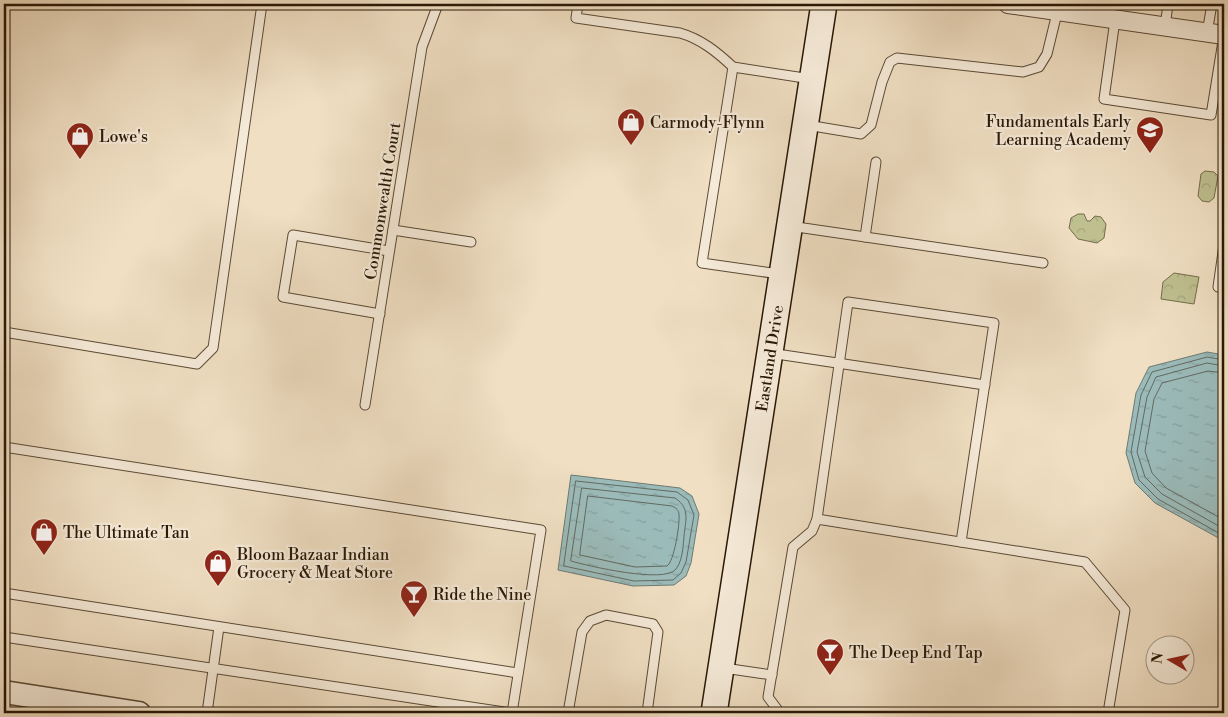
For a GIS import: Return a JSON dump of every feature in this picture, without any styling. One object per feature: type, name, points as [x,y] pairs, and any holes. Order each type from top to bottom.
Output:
[{"type":"main road","name":"Eastland Drive","points":[[714,713],[824,4]]},
{"type":"street","points":[[1008,4],[1058,7],[1115,20],[1218,35]]},
{"type":"street","points":[[4,692],[140,713]]},
{"type":"lane","points":[[4,332],[196,364],[213,348],[262,4]]},
{"type":"lane","name":"Commonwealth Court","points":[[365,405],[422,47],[433,13],[438,4]]},
{"type":"lane","points":[[578,4],[576,18],[680,33],[690,36],[714,50],[733,67],[812,79]]},
{"type":"lane","points":[[1165,27],[1168,4]]},
{"type":"lane","points":[[1115,20],[1104,98],[1211,115],[1218,35],[1212,4]]},
{"type":"lane","points":[[806,125],[862,134],[871,125],[882,82],[890,62],[897,58],[1023,72],[1039,67],[1047,54],[1058,7]]},
{"type":"lane","points":[[733,67],[702,263],[782,274]]},
{"type":"lane","points":[[865,237],[876,162]]},
{"type":"lane","points":[[790,226],[1042,263]]},
{"type":"lane","points":[[393,230],[471,242]]},
{"type":"lane","points":[[380,314],[283,297],[292,235],[389,251]]},
{"type":"lane","points":[[1218,288],[1224,245]]},
{"type":"lane","points":[[780,713],[768,697],[793,547],[812,531],[817,519],[848,302],[994,323],[961,542]]},
{"type":"lane","points":[[770,353],[985,385]]},
{"type":"lane","points":[[4,447],[541,530],[512,713],[4,637]]},
{"type":"lane","points":[[817,519],[1085,562],[1125,610],[1108,713]]},
{"type":"lane","points":[[4,593],[518,673]]},
{"type":"lane","points":[[568,713],[582,632],[590,621],[606,615],[652,624],[658,632],[647,713]]},
{"type":"lane","points":[[207,713],[219,627]]},
{"type":"lane","points":[[721,668],[772,675]]},
{"type":"green space","points":[[1205,171],[1214,172],[1218,176],[1214,198],[1209,202],[1202,201],[1198,196],[1201,174]]},
{"type":"green space","points":[[1078,214],[1084,214],[1087,221],[1090,221],[1095,216],[1101,217],[1106,224],[1104,238],[1097,243],[1078,239],[1069,228],[1071,218]]},
{"type":"green space","points":[[1174,273],[1199,277],[1194,304],[1161,299],[1163,282]]},
{"type":"water","points":[[1207,352],[1224,355],[1224,541],[1155,503],[1135,483],[1126,453],[1136,393],[1149,367]]},
{"type":"water","points":[[571,475],[680,488],[692,496],[699,514],[691,563],[686,576],[674,585],[633,586],[558,570]]},
{"type":"place","name":"Carmody-Flynn","points":[[631,146]]},
{"type":"place","name":"Fundamentals Early Learning Academy","points":[[1150,154]]},
{"type":"place","name":"Lowe's","points":[[80,160]]},
{"type":"place","name":"The Ultimate Tan","points":[[44,556]]},
{"type":"place","name":"Bloom Bazaar Indian Grocery & Meat Store","points":[[218,587]]},
{"type":"place","name":"Ride the Nine","points":[[414,618]]},
{"type":"place","name":"The Deep End Tap","points":[[830,676]]}]
